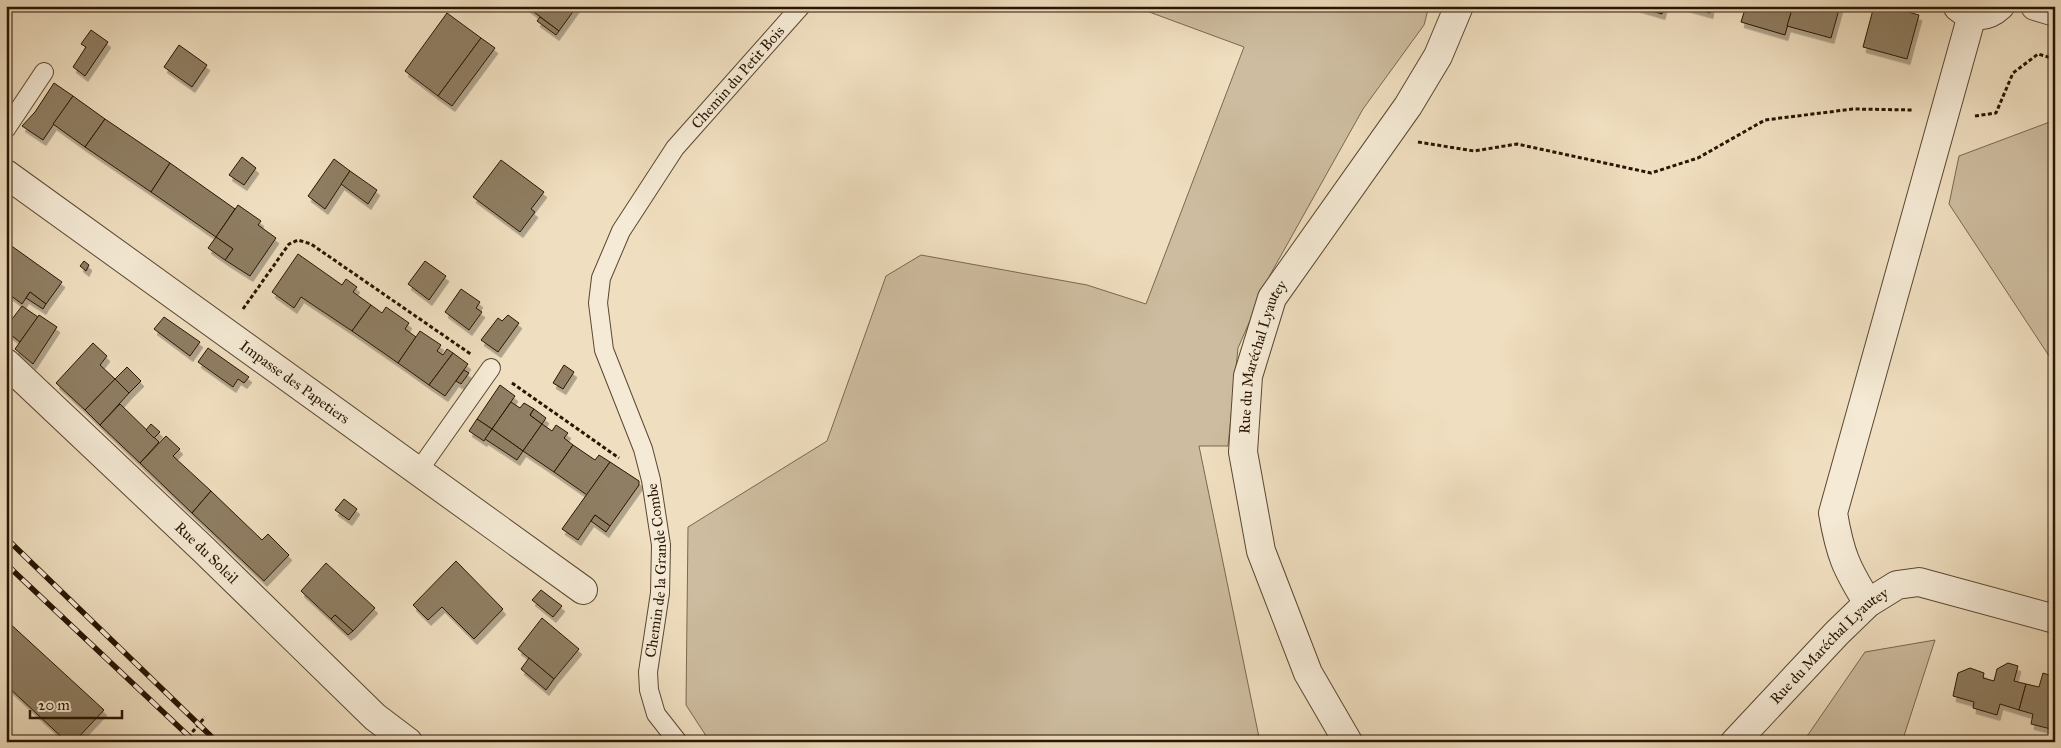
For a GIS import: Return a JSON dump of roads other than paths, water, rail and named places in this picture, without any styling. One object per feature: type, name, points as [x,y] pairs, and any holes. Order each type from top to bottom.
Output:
[{"type":"street","name":"Rue du Maréchal Lyautey","points":[[1348,742],[1308,674],[1261,551],[1243,452],[1248,376],[1272,298],[1388,136],[1438,56],[1459,6]]},
{"type":"street","points":[[1868,603],[1846,568],[1838,545],[1833,513],[1945,111],[1964,11],[1992,13],[2000,6]]},
{"type":"street","points":[[2035,6],[2055,12]]},
{"type":"street","name":"Impasse des Papetiers","points":[[6,174],[226,335],[419,470],[583,590]]},
{"type":"street","name":"Rue du Soleil","points":[[6,363],[204,550],[375,717],[408,742]]},
{"type":"street","name":"Rue du Maréchal Lyautey","points":[[1735,742],[1837,633],[1868,603],[1897,585],[1919,582],[2055,619]]},
{"type":"lane","name":"Chemin du Petit Bois","points":[[675,148],[801,6]]},
{"type":"lane","points":[[6,129],[44,72]]},
{"type":"lane","name":"Chemin de la Grande Combe","points":[[675,148],[621,231],[600,278],[598,303],[604,350],[643,448],[650,480],[661,545],[660,593],[648,672],[649,690],[656,714],[678,742]]},
{"type":"lane","points":[[419,470],[491,368]]},
{"type":"railway","points":[[6,538],[217,742]]},
{"type":"railway","points":[[6,564],[195,742]]}]
